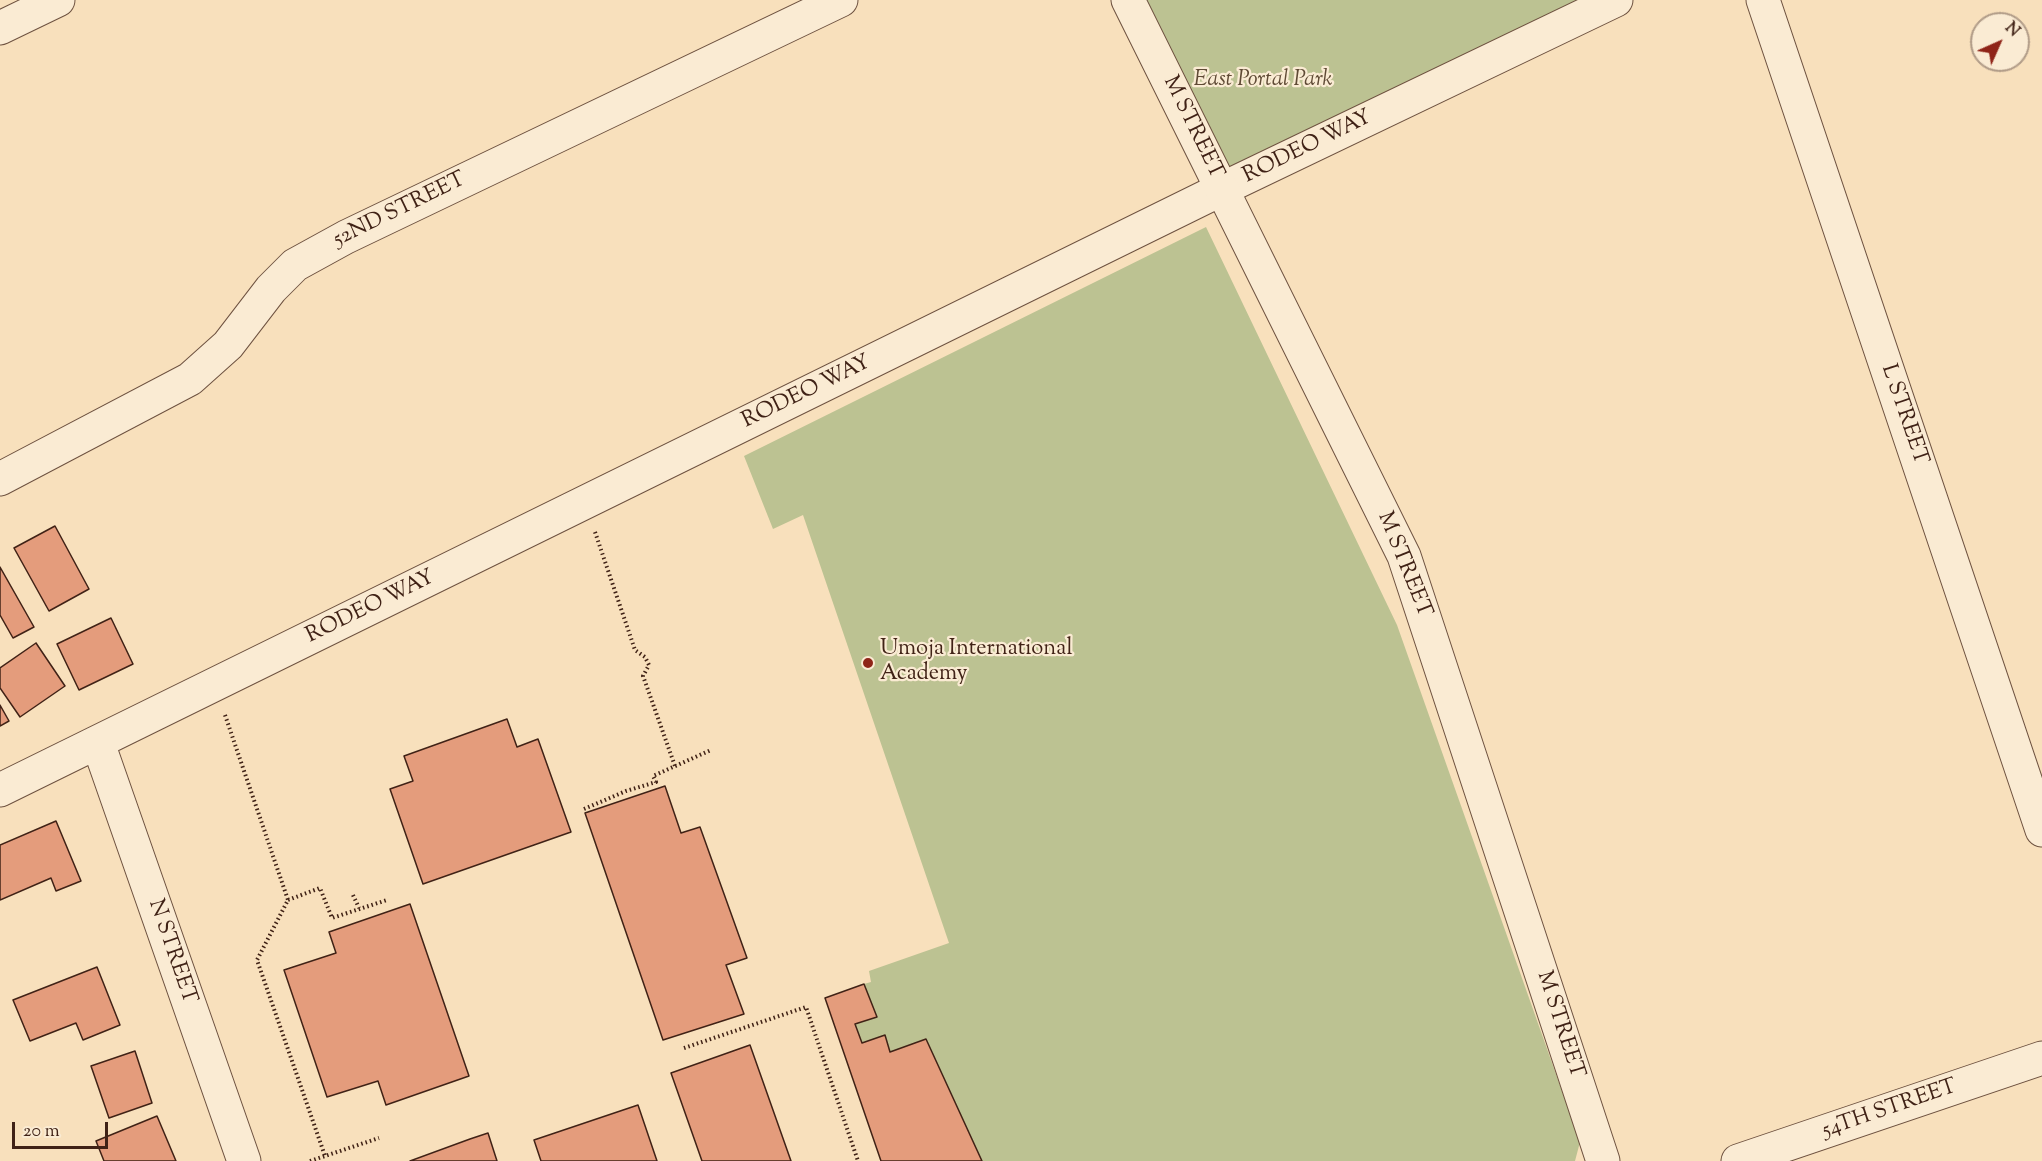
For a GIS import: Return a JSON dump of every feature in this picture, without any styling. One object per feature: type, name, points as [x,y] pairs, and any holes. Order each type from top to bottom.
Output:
[{"type":"street","points":[[0,28],[58,0]]},
{"type":"street","name":"52ND STREET","points":[[0,479],[190,379],[228,345],[271,289],[295,265],[345,237],[841,0]]},
{"type":"street","name":"M STREET","points":[[1128,0],[1404,556],[1603,1161]]},
{"type":"street","name":"RODEO WAY","points":[[0,790],[1222,189],[1616,0]]},
{"type":"street","name":"L STREET","points":[[1763,0],[2042,831]]},
{"type":"street","name":"N STREET","points":[[98,743],[244,1161]]},
{"type":"street","name":"54TH STREET","points":[[1738,1161],[2042,1058]]},
{"type":"path","points":[[592,525],[635,650],[645,657],[649,665],[644,676],[675,766]]},
{"type":"path","points":[[222,706],[288,900]]},
{"type":"path","points":[[584,809],[626,791],[656,782],[653,776],[711,750]]},
{"type":"path","points":[[325,1156],[257,960],[288,900],[320,888],[332,918],[387,900]]},
{"type":"path","points":[[353,895],[359,908]]},
{"type":"path","points":[[684,1048],[806,1007],[858,1161]]},
{"type":"path","points":[[310,1161],[379,1138]]},
{"type":"green space","name":"East Portal Park","points":[[1140,0],[1615,0],[1222,189]]},
{"type":"green space","points":[[1206,227],[1397,625],[1580,1142],[1575,1161],[982,1161],[926,1039],[890,1052],[885,1035],[862,1043],[855,1024],[864,984],[871,982],[869,971],[949,943],[803,515],[773,529],[744,456]]},
{"type":"building","points":[[55,526],[89,589],[49,611],[14,548]]},
{"type":"building","points":[[0,567],[34,627],[13,638],[0,615]]},
{"type":"building","points":[[111,618],[133,664],[79,690],[57,644]]},
{"type":"building","points":[[36,643],[65,686],[20,717],[0,688],[0,668]]},
{"type":"building","points":[[0,705],[9,721],[0,726]]},
{"type":"building","points":[[507,719],[517,747],[538,739],[571,832],[423,884],[390,789],[413,781],[404,756]]},
{"type":"building","points":[[665,786],[681,833],[700,827],[747,958],[726,965],[744,1014],[663,1040],[585,813]]},
{"type":"building","points":[[56,821],[81,881],[56,891],[51,878],[0,900],[0,845]]},
{"type":"building","points":[[410,904],[469,1076],[386,1105],[378,1081],[327,1097],[284,970],[336,953],[329,932]]},
{"type":"building","points":[[97,967],[120,1025],[83,1040],[76,1023],[30,1041],[13,1000]]},
{"type":"building","points":[[864,984],[877,1017],[855,1024],[862,1043],[885,1035],[890,1052],[926,1039],[982,1161],[881,1161],[825,998]]},
{"type":"building","points":[[750,1045],[791,1161],[702,1161],[671,1073]]},
{"type":"building","points":[[135,1051],[152,1103],[109,1118],[91,1066]]},
{"type":"building","points":[[638,1105],[657,1161],[541,1161],[534,1140]]},
{"type":"building","points":[[157,1116],[176,1161],[104,1161],[96,1141]]},
{"type":"building","points":[[488,1133],[497,1161],[410,1161],[470,1139]]},
{"type":"place","name":"Umoja International Academy","points":[[868,663]]}]
